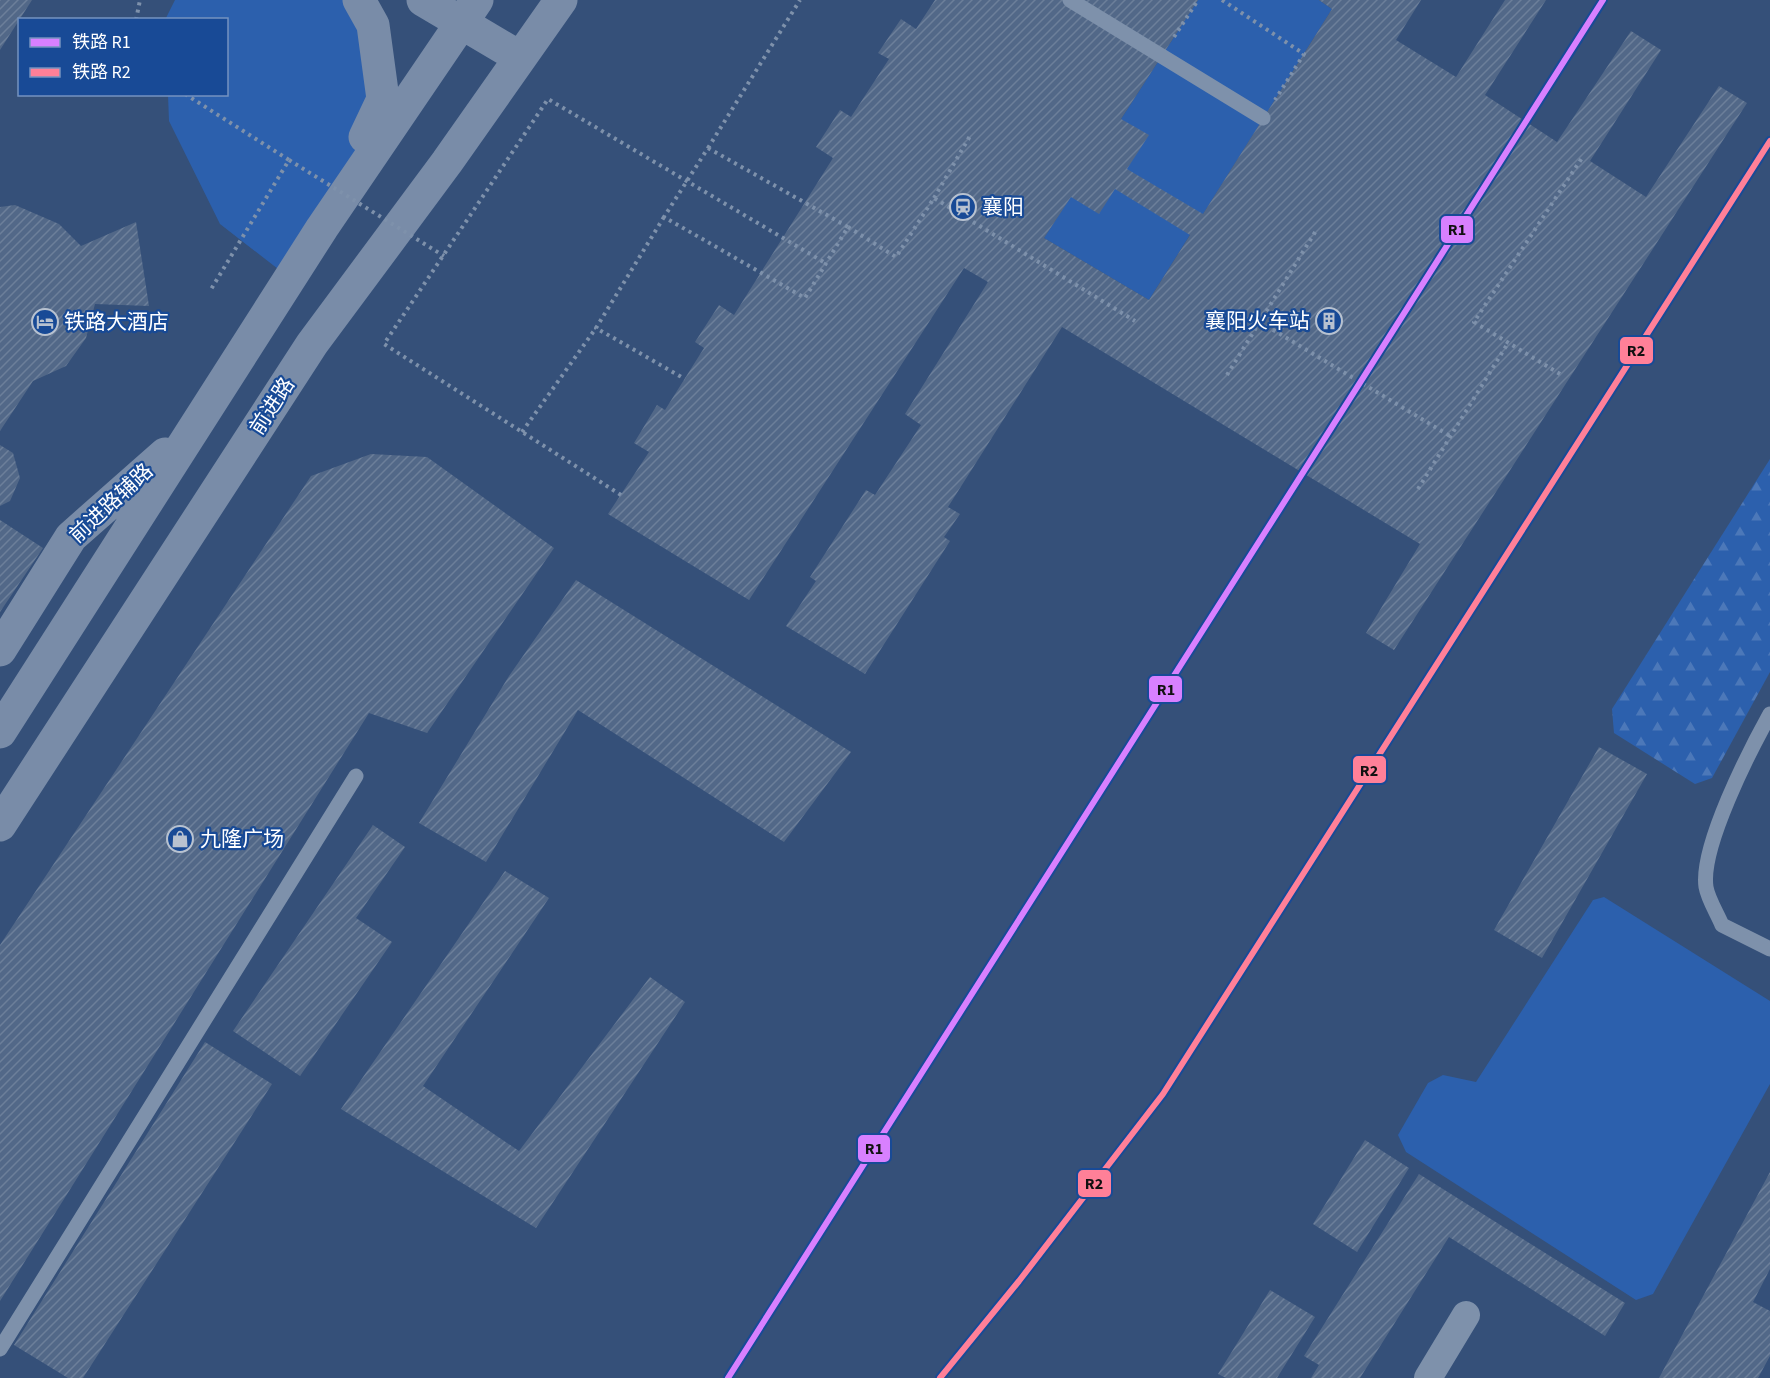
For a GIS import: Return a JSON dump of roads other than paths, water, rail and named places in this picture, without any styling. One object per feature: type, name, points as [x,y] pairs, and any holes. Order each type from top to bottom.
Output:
[{"type":"main road","points":[[322,228],[383,99],[373,25],[359,0]]},
{"type":"main road","points":[[423,0],[469,12],[519,57]]},
{"type":"main road","name":"前进路","points":[[0,825],[312,344],[447,162],[561,0]]},
{"type":"main road","points":[[0,732],[322,228],[469,12]]},
{"type":"main road","name":"前进路辅路","points":[[0,650],[71,537],[195,427]]},
{"type":"street","points":[[1428,1378],[1466,1315]]},
{"type":"lane","points":[[1070,0],[1263,118]]},
{"type":"lane","points":[[1770,714],[1749,752],[1713,840],[1706,886],[1722,925],[1770,949]]},
{"type":"lane","points":[[0,1349],[356,776]]},
{"type":"rail line","name":"R1","points":[[728,1378],[1603,0]]},
{"type":"rail line","name":"R2","points":[[940,1378],[1019,1281],[1163,1094],[1770,141]]},
{"type":"place","name":"襄阳","points":[[963,207]]},
{"type":"place","name":"襄阳火车站","points":[[1329,321]]},
{"type":"place","name":"铁路大酒店","points":[[45,322]]},
{"type":"place","name":"九隆广场","points":[[180,839]]}]
